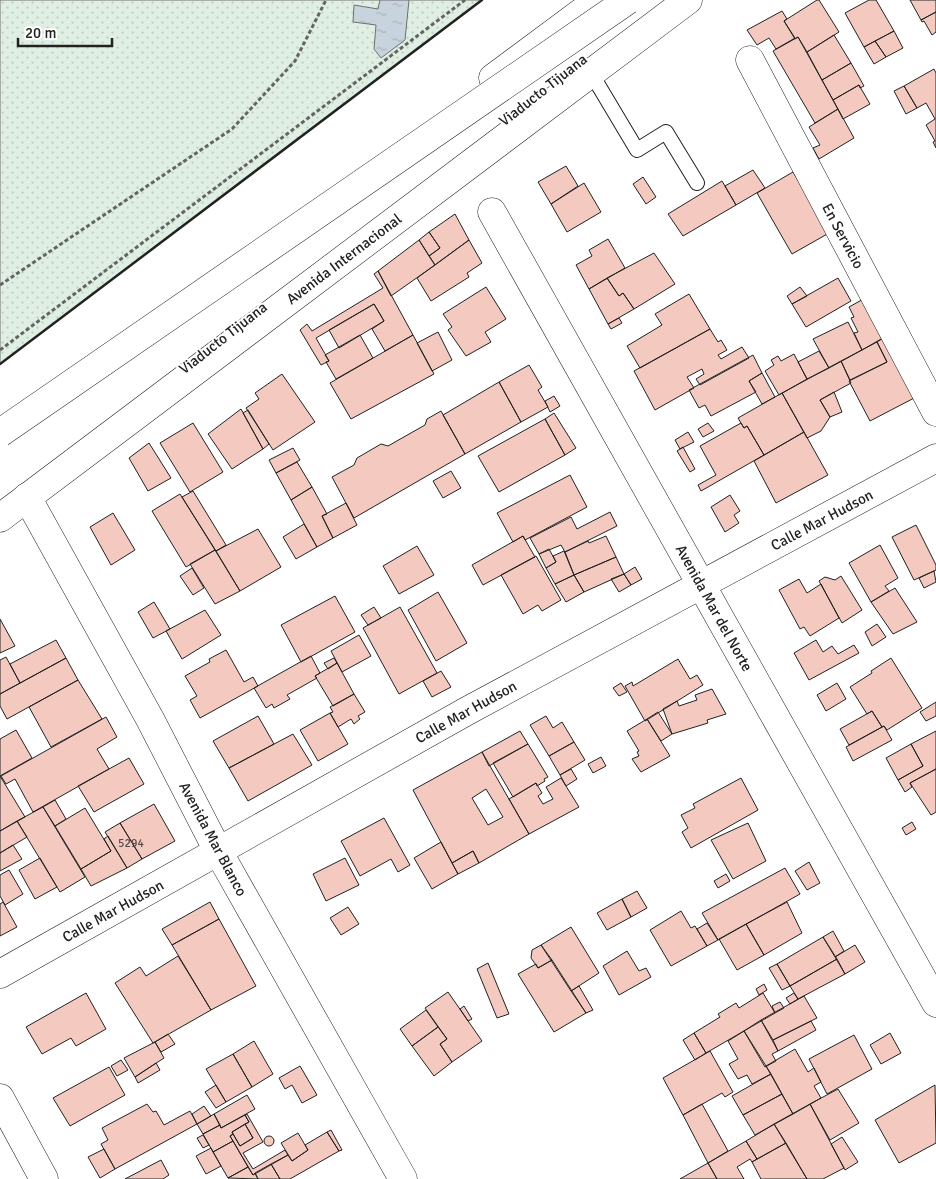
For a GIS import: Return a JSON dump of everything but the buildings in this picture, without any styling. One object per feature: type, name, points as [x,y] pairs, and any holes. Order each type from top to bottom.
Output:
[{"type":"main road","points":[[0,444],[598,0]]},
{"type":"main road","name":"Viaducto Tijuana","points":[[0,432],[628,0]]},
{"type":"main road","name":"Viaducto Tijuana","points":[[0,510],[659,0]]},
{"type":"main road","name":"Avenida Internacional","points":[[0,518],[688,0]]},
{"type":"main road","name":"En Servicio","points":[[750,60],[936,412]]},
{"type":"main road","name":"Avenida Mar del Norte","points":[[492,212],[936,1004]]},
{"type":"main road","name":"Calle Mar Hudson","points":[[0,974],[467,711],[936,458]]},
{"type":"main road","name":"Avenida Mar Blanco","points":[[27,497],[150,719],[218,851],[403,1179]]},
{"type":"main road","points":[[0,1098],[44,1179]]},
{"type":"lane","points":[[591,73],[636,150],[666,132],[697,183]]},
{"type":"path","points":[[0,285],[232,129],[296,62],[326,0]]},
{"type":"path","points":[[0,350],[465,0]]},
{"type":"green space","points":[[0,0],[482,0],[0,364]]},
{"type":"water","points":[[380,0],[409,0],[405,40],[381,58],[374,49],[376,25],[353,22],[354,5],[378,9]]},
{"type":"wall","points":[[0,364],[482,0]]}]
